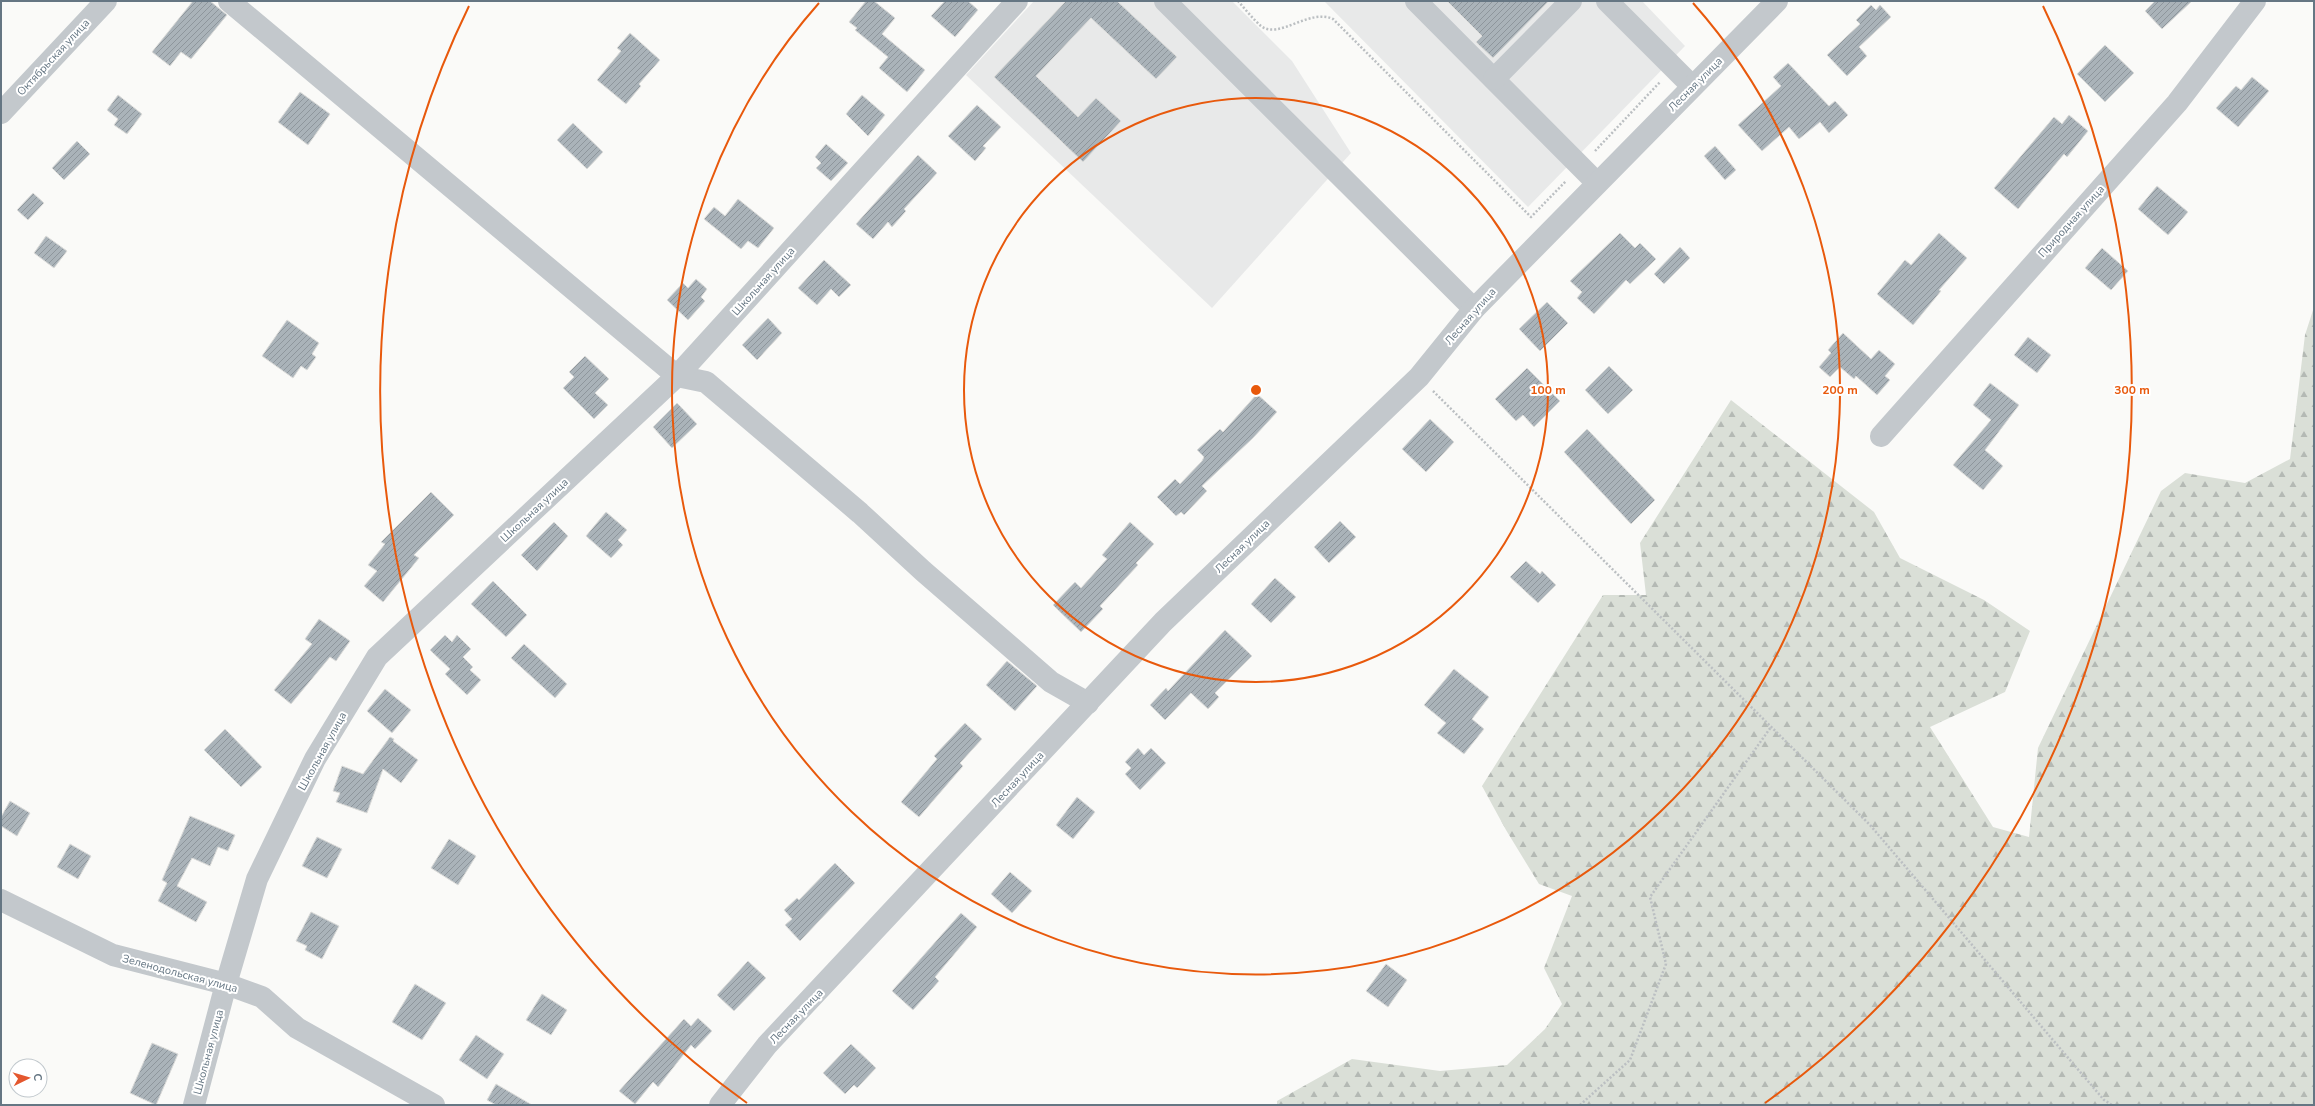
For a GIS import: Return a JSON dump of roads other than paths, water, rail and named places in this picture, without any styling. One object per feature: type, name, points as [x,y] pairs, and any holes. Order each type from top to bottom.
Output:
[{"type":"street","name":"Октябрьская улица","points":[[1,113],[106,1]]},
{"type":"street","points":[[228,1],[677,376],[706,382],[860,513],[923,571],[1051,682],[1088,703]]},
{"type":"street","name":"Школьная улица","points":[[194,1105],[226,984],[257,879],[315,759],[376,657],[677,376],[1017,1]]},
{"type":"street","points":[[1165,1],[1474,309]]},
{"type":"street","points":[[1416,1],[1597,183]]},
{"type":"street","points":[[1494,79],[1571,1]]},
{"type":"street","points":[[1607,1],[1692,86]]},
{"type":"street","name":"Лесная улица","points":[[720,1105],[767,1045],[1163,622],[1418,377],[1474,309],[1777,1]]},
{"type":"street","name":"Природная улица","points":[[1881,436],[2177,103],[2256,1]]},
{"type":"street","name":"Зеленодольская улица","points":[[1,900],[113,955],[226,984],[262,998],[298,1028],[434,1105]]}]
